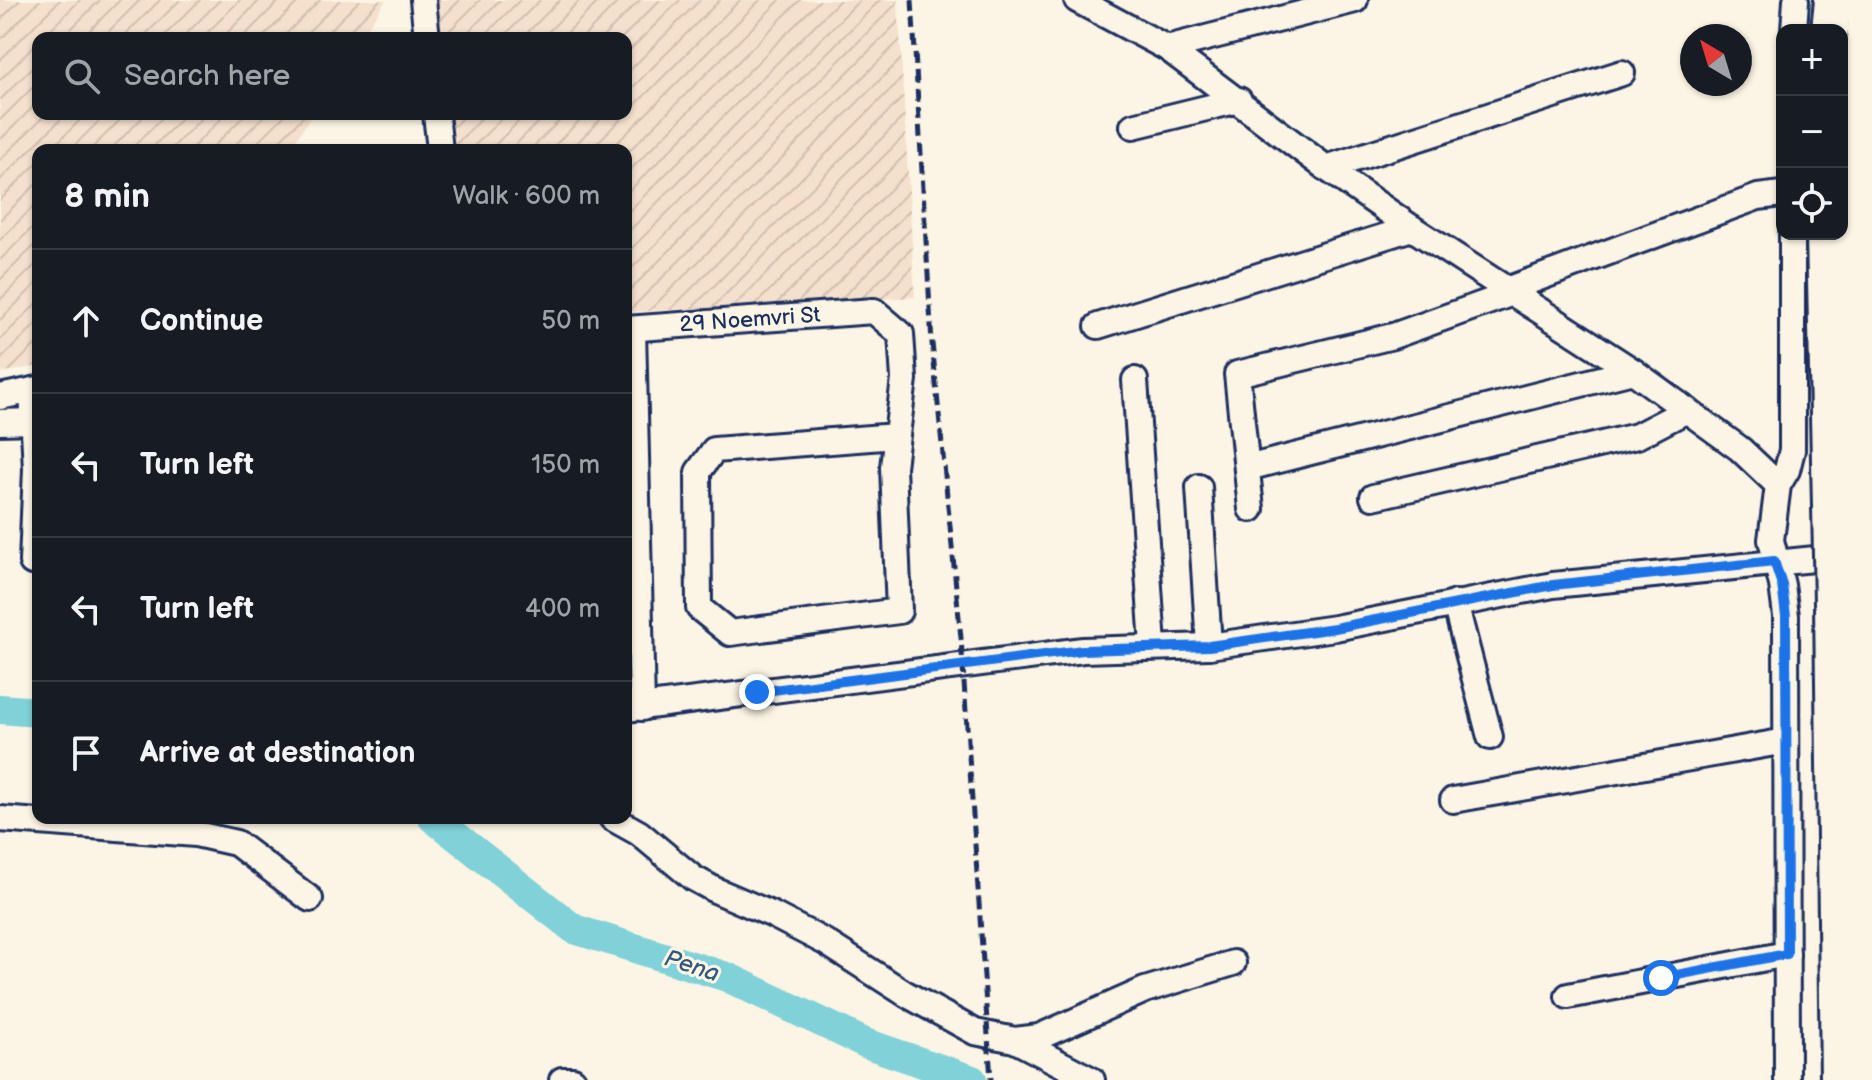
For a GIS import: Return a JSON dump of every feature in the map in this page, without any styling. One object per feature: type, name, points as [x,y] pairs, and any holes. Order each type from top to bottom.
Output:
[{"type":"highway","points":[[1831,24],[1833,0]]},
{"type":"highway","points":[[1839,1080],[1847,508],[1856,173],[1868,0]]},
{"type":"highway","points":[[1825,240],[1847,508]]},
{"type":"highway","points":[[1848,603],[1869,1080]]},
{"type":"street","points":[[423,0],[426,32]]},
{"type":"street","points":[[1077,0],[1167,48],[1326,168],[1412,228],[1633,371],[1740,449],[1778,485]]},
{"type":"street","points":[[1167,48],[1355,0]]},
{"type":"street","points":[[1794,24],[1796,0]]},
{"type":"street","points":[[1326,168],[1622,73]]},
{"type":"street","points":[[1133,126],[1239,100]]},
{"type":"street","points":[[437,120],[439,144]]},
{"type":"street","points":[[1251,509],[1237,374],[1393,336],[1758,197],[1776,195]]},
{"type":"street","points":[[1098,326],[1412,228]]},
{"type":"street","points":[[1787,1080],[1786,616],[1771,540],[1778,485],[1787,470],[1792,450],[1792,240]]},
{"type":"street","name":"29 Noemvri St","points":[[632,329],[874,311],[901,334],[904,379],[896,436]]},
{"type":"street","points":[[1247,468],[1633,371]]},
{"type":"street","points":[[1135,380],[1153,646]]},
{"type":"street","points":[[0,397],[32,391]]},
{"type":"street","points":[[1373,497],[1637,436],[1687,410]]},
{"type":"street","points":[[0,422],[32,421]]},
{"type":"street","points":[[896,436],[893,467],[899,611],[730,633],[699,608],[698,472],[714,450],[896,436]]},
{"type":"street","points":[[1199,487],[1209,646]]},
{"type":"street","points":[[632,544],[634,708],[1083,650],[1209,646],[1335,628],[1553,585],[1774,561],[1872,554]]},
{"type":"street","points":[[1455,603],[1490,737]]},
{"type":"street","points":[[1848,603],[1872,730]]},
{"type":"street","points":[[1453,800],[1786,741]]},
{"type":"street","points":[[0,819],[32,821]]},
{"type":"street","points":[[65,824],[196,834],[236,843],[310,899]]},
{"type":"street","points":[[623,824],[639,833],[693,878],[825,942],[872,974],[964,1028],[1015,1040],[1092,1080]]},
{"type":"street","points":[[1568,996],[1787,954]]},
{"type":"street","points":[[1015,1040],[1039,1037],[1145,990],[1233,963]]},
{"type":"street","points":[[562,1080],[573,1080]]},
{"type":"shaded area","points":[[0,0],[386,0],[365,32],[32,32],[32,120],[308,120],[294,144],[32,144],[32,367],[0,373]]},
{"type":"shaded area","points":[[436,0],[898,0],[915,297],[632,312],[632,144],[454,144],[452,120],[632,120],[632,32],[440,32]]},
{"type":"waterway","name":"Pena","points":[[0,709],[32,712]]},
{"type":"waterway","name":"Pena","points":[[441,824],[574,929],[727,977],[865,1043],[972,1080]]},
{"type":"railway","points":[[912,0],[932,343],[961,638],[991,1080]]},
{"type":"route","points":[[757,692],[1083,650],[1209,646],[1335,628],[1553,585],[1774,561],[1782,585],[1786,616],[1787,954],[1661,978]]}]
